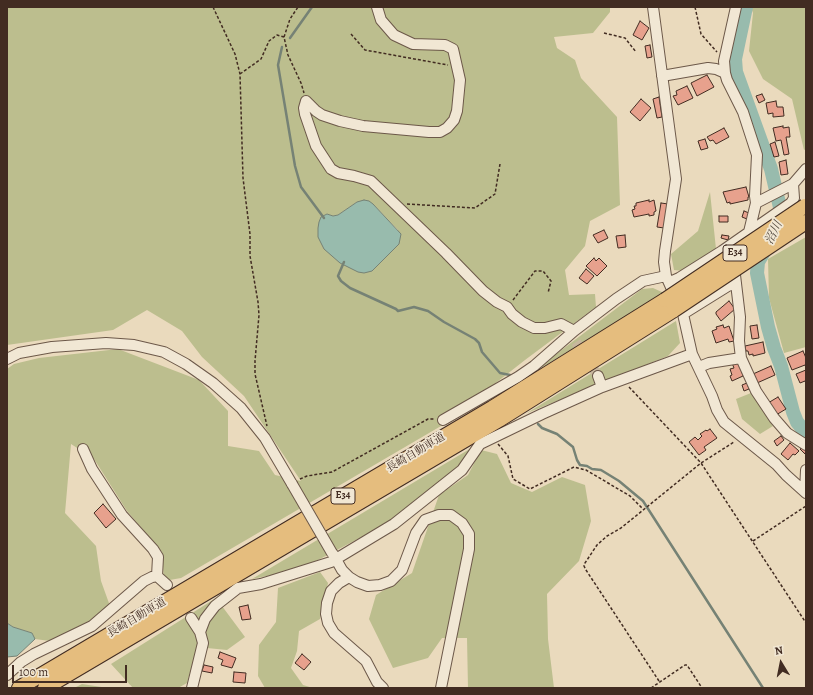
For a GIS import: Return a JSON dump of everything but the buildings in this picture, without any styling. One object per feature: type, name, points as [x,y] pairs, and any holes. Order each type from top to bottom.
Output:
[{"type":"highway","name":"長崎自動車道","points":[[19,688],[492,408],[674,308],[806,205]]},
{"type":"highway","name":"長崎自動車道","points":[[45,688],[499,420],[806,222]]},
{"type":"street","points":[[306,101],[316,112],[322,115],[340,121],[386,129],[440,132],[447,128],[454,120],[457,111],[460,80],[453,49],[445,45],[413,44],[394,35],[381,20],[377,7]]},
{"type":"street","points":[[653,7],[676,179],[664,262],[674,308],[692,354],[717,410],[724,422],[776,464],[786,476],[805,492]]},
{"type":"street","points":[[736,7],[724,61],[724,72],[743,112],[757,155],[756,203],[749,232]]},
{"type":"street","points":[[662,76],[708,68],[724,72]]},
{"type":"street","points":[[306,101],[304,108],[305,114],[316,146],[331,170],[371,181],[483,291],[497,302],[507,307],[512,314],[522,322],[534,328],[545,328],[561,324],[573,336]]},
{"type":"street","points":[[756,203],[793,184],[806,169]]},
{"type":"street","points":[[443,420],[518,377],[534,366],[573,336],[616,299],[643,281],[679,278],[722,251],[791,203],[794,198],[793,184]]},
{"type":"street","points":[[722,251],[735,275],[740,317],[739,341],[741,358],[756,391],[774,418],[787,433],[806,445]]},
{"type":"street","points":[[674,308],[736,283]]},
{"type":"street","points":[[7,359],[19,353],[52,347],[106,343],[134,345],[164,352],[186,364],[214,383],[241,408],[265,438],[342,570],[357,582],[368,586],[380,585],[391,581],[402,570],[416,533],[425,520],[439,515],[451,515],[462,522],[469,534],[469,549],[441,688]]},
{"type":"street","points":[[200,632],[206,619],[215,606],[238,588],[261,584],[331,562],[334,556],[394,524],[462,470],[480,444],[602,387],[692,354]]},
{"type":"street","points":[[698,367],[709,363],[741,358]]},
{"type":"street","points":[[598,376],[602,387]]},
{"type":"street","points":[[83,449],[92,469],[122,514],[153,549],[158,557],[157,576]]},
{"type":"street","points":[[805,492],[806,470]]},
{"type":"street","points":[[157,576],[167,585]]},
{"type":"street","points":[[7,675],[21,662],[34,654],[92,626],[144,581],[157,576]]},
{"type":"street","points":[[349,576],[331,591],[327,603],[326,614],[328,623],[334,633],[366,661],[377,682],[383,688]]},
{"type":"street","points":[[191,618],[200,632],[203,643],[192,688]]},
{"type":"path","points":[[213,7],[235,54],[240,74],[243,178],[250,234],[250,256],[258,308],[255,374],[269,433],[265,438]]},
{"type":"path","points":[[298,7],[290,18],[284,37],[288,55],[301,82],[306,101]]},
{"type":"path","points":[[695,7],[701,34],[724,61]]},
{"type":"path","points":[[604,33],[624,38],[636,52]]},
{"type":"path","points":[[351,34],[366,50],[458,67]]},
{"type":"path","points":[[240,74],[261,60],[269,41],[277,35],[284,37]]},
{"type":"path","points":[[393,203],[475,208],[496,194],[500,164]]},
{"type":"path","points":[[507,307],[535,271],[543,271],[551,281],[548,293]]},
{"type":"path","points":[[622,380],[701,463],[806,623]]},
{"type":"path","points":[[292,484],[307,476],[332,472],[428,419],[443,420]]},
{"type":"path","points":[[659,681],[584,566],[597,545],[607,536],[620,528],[701,463],[743,437]]},
{"type":"path","points":[[493,438],[508,456],[513,479],[530,489],[574,467],[586,470],[630,496],[643,509]]},
{"type":"path","points":[[753,541],[806,506]]},
{"type":"path","points":[[650,688],[682,666],[687,666],[702,688]]},
{"type":"green space","points":[[7,7],[610,7],[610,12],[593,33],[554,37],[557,48],[575,60],[581,78],[617,117],[620,205],[590,221],[585,246],[565,270],[569,295],[595,294],[596,307],[441,426],[181,578],[164,581],[162,552],[127,511],[94,459],[71,444],[65,513],[96,546],[101,581],[110,606],[88,623],[50,641],[35,639],[32,633],[13,627],[7,623],[7,369],[14,364],[39,358],[118,349],[199,380],[228,411],[228,446],[259,451],[275,475],[301,481],[244,396],[202,357],[182,331],[147,310],[113,330],[7,345]],"holes":[[[357,202],[373,204],[398,230],[343,264],[340,263],[321,217],[327,214],[333,216],[338,215]]]},
{"type":"green space","points":[[751,7],[806,7],[806,149],[804,150],[792,99],[763,79],[749,51],[753,13]]},
{"type":"green space","points":[[710,192],[716,249],[684,271],[674,270],[671,254],[698,231]]},
{"type":"green space","points":[[806,237],[806,347],[784,353],[769,298],[768,259]]},
{"type":"green space","points":[[653,288],[664,293],[526,377],[642,289]]},
{"type":"green space","points":[[676,321],[680,343],[668,356],[527,413]]},
{"type":"green space","points":[[751,393],[773,426],[760,434],[742,419],[736,399]]},
{"type":"green space","points":[[473,447],[456,472],[388,523],[301,569],[252,579]]},
{"type":"green space","points":[[481,450],[497,454],[511,483],[532,492],[562,477],[585,485],[591,521],[579,561],[547,594],[548,639],[554,688],[468,688],[467,638],[442,638],[428,658],[393,668],[369,619],[376,595],[412,573],[439,495],[468,475]]},
{"type":"green space","points":[[320,572],[328,583],[320,619],[299,631],[297,651],[291,668],[303,685],[313,688],[265,688],[258,676],[259,645],[276,622],[278,588]]},
{"type":"green space","points":[[216,598],[245,637],[227,650],[197,647],[187,683],[178,688],[133,688],[111,664]]},
{"type":"green space","points":[[82,684],[108,688],[74,688]]},
{"type":"shaded area","points":[[364,200],[373,204],[401,234],[399,244],[372,271],[364,273],[358,272],[340,263],[324,249],[318,237],[318,228],[321,217],[327,214],[333,216],[338,215],[357,202]]},
{"type":"shaded area","points":[[7,623],[13,627],[32,633],[35,639],[17,656],[7,657]]},
{"type":"waterway","points":[[290,38],[312,7]]},
{"type":"waterway","name":"沼川","points":[[746,7],[735,59],[736,72],[771,169],[782,216],[780,222]]},
{"type":"waterway","points":[[282,47],[278,65],[295,166],[301,187],[324,218]]},
{"type":"waterway","name":"沼川","points":[[767,247],[758,262],[757,273],[768,327],[781,366],[793,412],[797,422],[806,433]]},
{"type":"waterway","points":[[344,262],[338,276],[341,281],[350,288],[398,311],[414,307],[428,311],[444,322],[475,339],[479,343],[482,352],[500,373],[510,375]]},
{"type":"waterway","points":[[538,424],[542,428],[557,434],[573,447],[580,465],[601,470],[619,481],[643,501],[763,688]]},
{"type":"tunnel","points":[[576,342],[598,376]]}]
